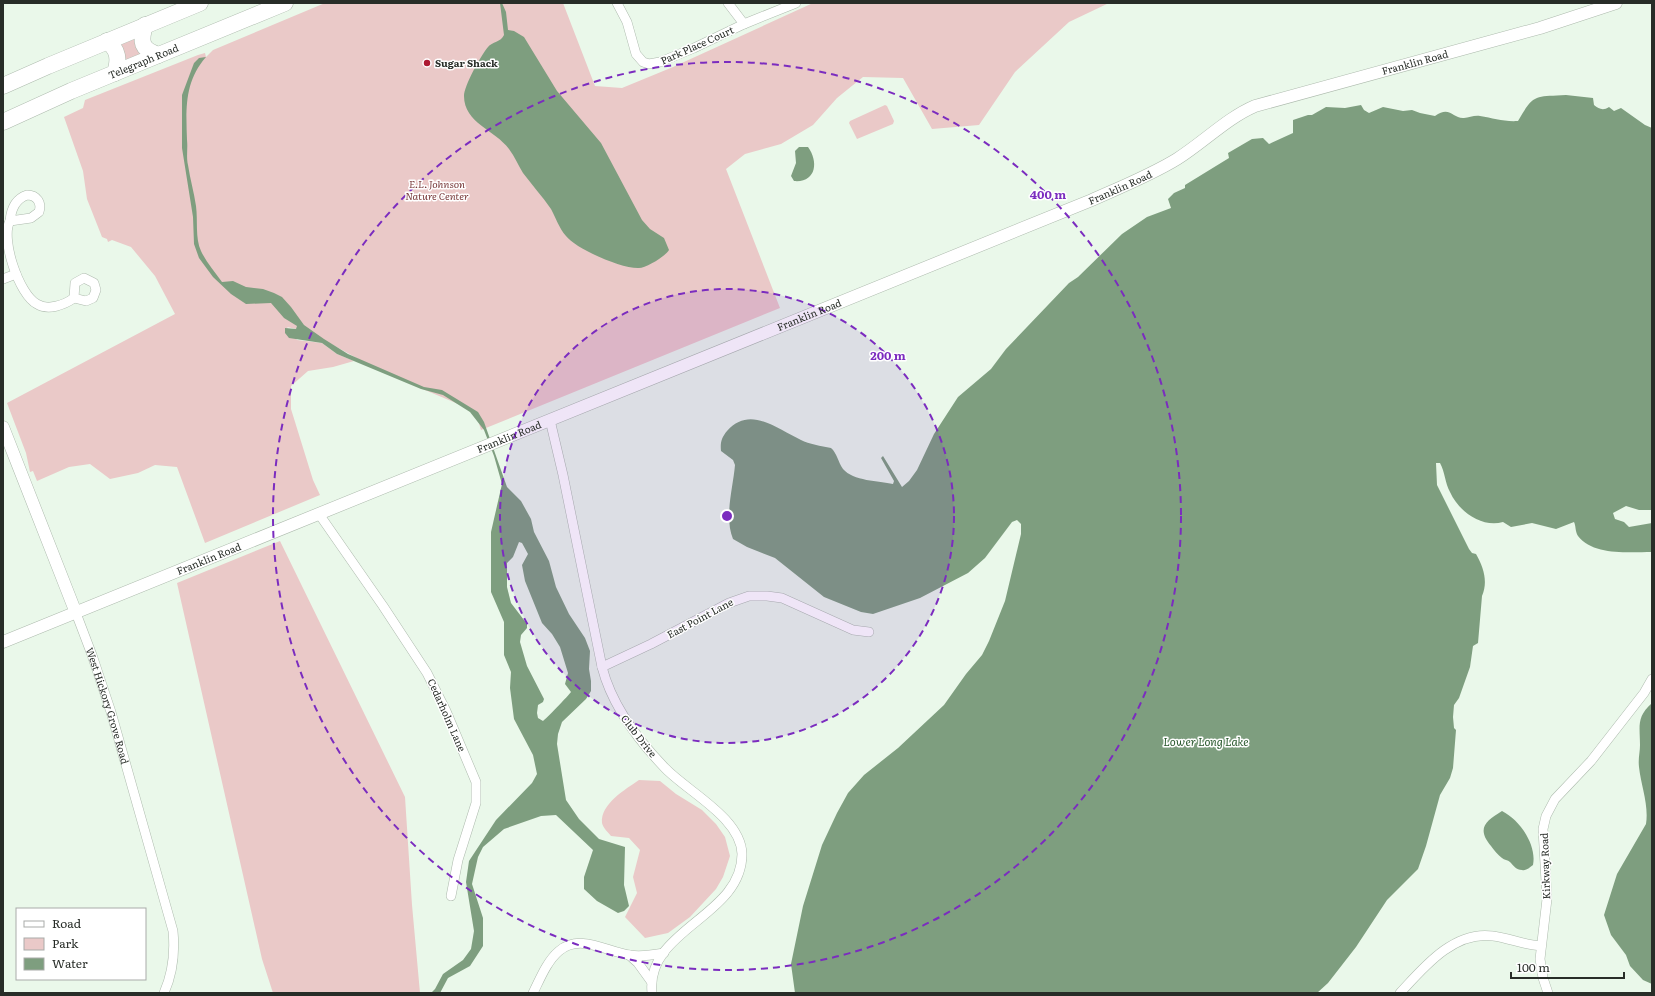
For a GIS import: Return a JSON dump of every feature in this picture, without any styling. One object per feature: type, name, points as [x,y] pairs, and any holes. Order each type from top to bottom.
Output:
[{"type":"highway","points":[[3,86],[200,3]]},
{"type":"highway","name":"Telegraph Road","points":[[3,122],[65,93],[285,3]]},
{"type":"highway","points":[[145,26],[142,35],[143,44],[148,52],[158,55]]},
{"type":"highway","points":[[107,41],[112,45],[118,55],[115,73]]},
{"type":"street","name":"Park Place Court","points":[[617,3],[627,22],[636,54],[643,62],[648,64],[660,62],[694,48],[744,24],[796,3]]},
{"type":"street","name":"Park Place Court","points":[[728,3],[744,24]]},
{"type":"street","name":"Franklin Road","points":[[3,642],[1106,194],[1177,159],[1204,141],[1240,113],[1255,106],[1540,28],[1616,3]]},
{"type":"street","points":[[10,221],[7,231],[8,243],[16,274],[29,299],[41,306],[61,305],[74,298]]},
{"type":"street","points":[[3,279],[16,274]]},
{"type":"street","name":"Club Drive","points":[[550,420],[563,475],[602,667],[611,696],[637,734],[666,769],[725,820],[736,834],[741,846],[742,856],[739,870],[727,892],[664,953],[655,966],[651,981],[652,993]]},
{"type":"street","name":"West Hickory Grove Road","points":[[3,427],[86,638],[111,712],[172,931],[174,952],[170,976],[164,993]]},
{"type":"street","name":"Cedarholm Lane","points":[[319,514],[383,606],[427,673],[446,711],[476,782],[476,803],[458,860],[451,896]]},
{"type":"street","name":"East Point Lane","points":[[602,667],[657,641],[729,603],[749,596],[782,598],[853,630],[869,632]]},
{"type":"street","name":"Kirkway Road","points":[[1548,993],[1541,968],[1541,946],[1547,899],[1543,829],[1548,810],[1562,791],[1599,751],[1644,693],[1652,679]]},
{"type":"street","points":[[1400,993],[1442,952],[1471,936],[1491,935],[1522,944],[1541,946]]},
{"type":"street","points":[[532,993],[550,961],[559,951],[567,946],[587,944],[629,955],[640,956],[664,953]]},
{"type":"street","points":[[629,955],[638,963],[651,981]]},
{"type":"green space","name":"E.L. Johnson Nature Center","points":[[325,3],[563,3],[595,86],[622,88],[673,67],[813,3],[1109,3],[1069,22],[1015,72],[979,125],[932,129],[903,78],[863,77],[837,98],[813,125],[781,144],[745,154],[726,169],[780,308],[481,430],[477,417],[463,406],[382,372],[333,345],[296,329],[287,327],[297,340],[322,343],[337,354],[354,361],[333,367],[308,371],[291,386],[291,409],[313,480],[320,495],[205,543],[177,467],[155,465],[138,473],[110,479],[90,464],[69,467],[37,481],[33,471],[30,472],[26,453],[7,403],[175,314],[155,276],[131,247],[112,240],[108,242],[107,239],[102,237],[87,199],[83,171],[64,117],[83,108],[85,100],[198,55],[205,53],[206,57],[213,50]]},
{"type":"green space","points":[[136,38],[141,55],[124,62],[120,44]]},
{"type":"green space","points":[[885,105],[887,106],[894,121],[893,124],[857,139],[849,123],[850,121]]},
{"type":"green space","points":[[280,541],[405,797],[412,905],[420,993],[273,993],[262,959],[177,583]]},
{"type":"green space","points":[[639,780],[660,781],[676,794],[702,810],[716,824],[725,837],[730,856],[723,877],[716,889],[690,917],[668,933],[645,938],[625,917],[637,893],[633,877],[640,850],[629,838],[611,836],[604,828],[602,823],[602,816],[609,803]]},
{"type":"water","points":[[500,3],[502,3],[506,12],[508,30],[514,31],[524,37],[557,91],[601,143],[642,220],[650,229],[664,238],[669,250],[656,261],[639,268],[622,265],[611,262],[589,252],[571,241],[561,230],[551,209],[523,173],[509,149],[496,136],[481,126],[469,113],[465,105],[464,96],[470,78],[477,63],[488,47],[501,39],[504,35]]},
{"type":"water","points":[[206,57],[194,76],[190,86],[186,118],[187,159],[196,206],[198,241],[205,259],[222,282],[233,281],[246,287],[263,289],[282,297],[304,325],[348,354],[424,387],[442,390],[478,412],[484,422],[507,487],[521,501],[531,519],[534,532],[549,561],[556,587],[569,614],[585,638],[590,651],[589,669],[591,691],[586,699],[562,722],[558,734],[557,744],[566,800],[579,819],[599,839],[625,847],[624,885],[629,906],[624,911],[618,913],[597,901],[584,889],[584,877],[593,850],[556,815],[541,816],[504,829],[483,847],[478,857],[472,884],[483,918],[483,946],[470,966],[448,978],[440,993],[431,993],[435,989],[443,974],[463,960],[471,949],[474,931],[466,882],[469,861],[496,820],[532,783],[537,774],[533,755],[514,719],[510,688],[511,672],[504,655],[504,622],[491,592],[491,532],[502,484],[494,456],[484,430],[470,412],[443,395],[421,389],[337,354],[322,343],[289,338],[285,333],[285,328],[296,329],[297,326],[284,318],[271,303],[246,304],[231,294],[213,277],[199,258],[194,244],[193,217],[182,148],[182,95],[194,63],[199,58]],"holes":[[[519,542],[522,543],[528,554],[522,565],[525,581],[542,623],[552,634],[560,647],[568,673],[565,684],[571,692],[543,721],[538,718],[537,713],[538,705],[543,702],[544,699],[527,666],[520,642],[521,635],[527,628],[527,624],[511,603],[507,587],[507,563],[513,557]]]},
{"type":"water","name":"Lower Long Lake","points":[[1566,95],[1593,98],[1594,105],[1601,109],[1609,107],[1614,111],[1621,108],[1645,125],[1652,128],[1652,510],[1639,510],[1626,506],[1613,513],[1615,519],[1624,522],[1629,527],[1652,523],[1652,552],[1612,552],[1593,547],[1578,536],[1574,522],[1556,529],[1532,523],[1511,527],[1503,522],[1487,523],[1479,520],[1472,517],[1459,506],[1448,489],[1440,463],[1436,463],[1437,485],[1469,549],[1472,553],[1476,554],[1479,559],[1485,580],[1482,596],[1478,643],[1473,646],[1470,667],[1459,698],[1454,705],[1453,717],[1454,728],[1456,730],[1453,768],[1450,778],[1440,795],[1418,869],[1387,900],[1356,947],[1328,983],[1317,993],[795,993],[791,964],[803,906],[822,845],[837,813],[848,793],[864,775],[898,748],[944,705],[966,674],[982,655],[1005,601],[1021,534],[1021,524],[1017,520],[1012,522],[985,558],[968,573],[920,598],[873,614],[861,612],[824,597],[775,558],[747,547],[733,539],[730,530],[729,512],[735,465],[733,460],[721,451],[722,440],[727,431],[736,423],[745,420],[764,422],[804,441],[831,448],[835,452],[843,469],[853,476],[866,480],[893,484],[894,481],[881,458],[883,456],[902,487],[909,481],[917,470],[934,434],[958,397],[991,369],[1006,349],[1069,283],[1078,277],[1122,234],[1147,217],[1171,208],[1168,199],[1174,193],[1185,188],[1185,185],[1229,158],[1228,153],[1252,139],[1263,138],[1269,144],[1293,133],[1293,120],[1312,115],[1326,107],[1345,108],[1361,105],[1364,110],[1369,113],[1383,107],[1403,111],[1412,110],[1435,116],[1440,113],[1448,112],[1460,118],[1478,116],[1518,121],[1528,105],[1536,98]]},
{"type":"water","points":[[799,147],[808,147],[814,159],[814,165],[811,175],[807,179],[794,181],[791,176],[796,163],[795,151]]},
{"type":"water","points":[[1652,703],[1652,984],[1643,980],[1630,966],[1626,955],[1611,935],[1604,915],[1617,874],[1646,824],[1646,803],[1639,764],[1640,722],[1643,713]]},
{"type":"water","points":[[1502,811],[1515,820],[1530,841],[1534,857],[1533,865],[1526,870],[1515,868],[1509,861],[1501,857],[1491,846],[1484,834],[1485,826],[1491,818]]},
{"type":"place","name":"Sugar Shack","points":[[427,63]]}]
